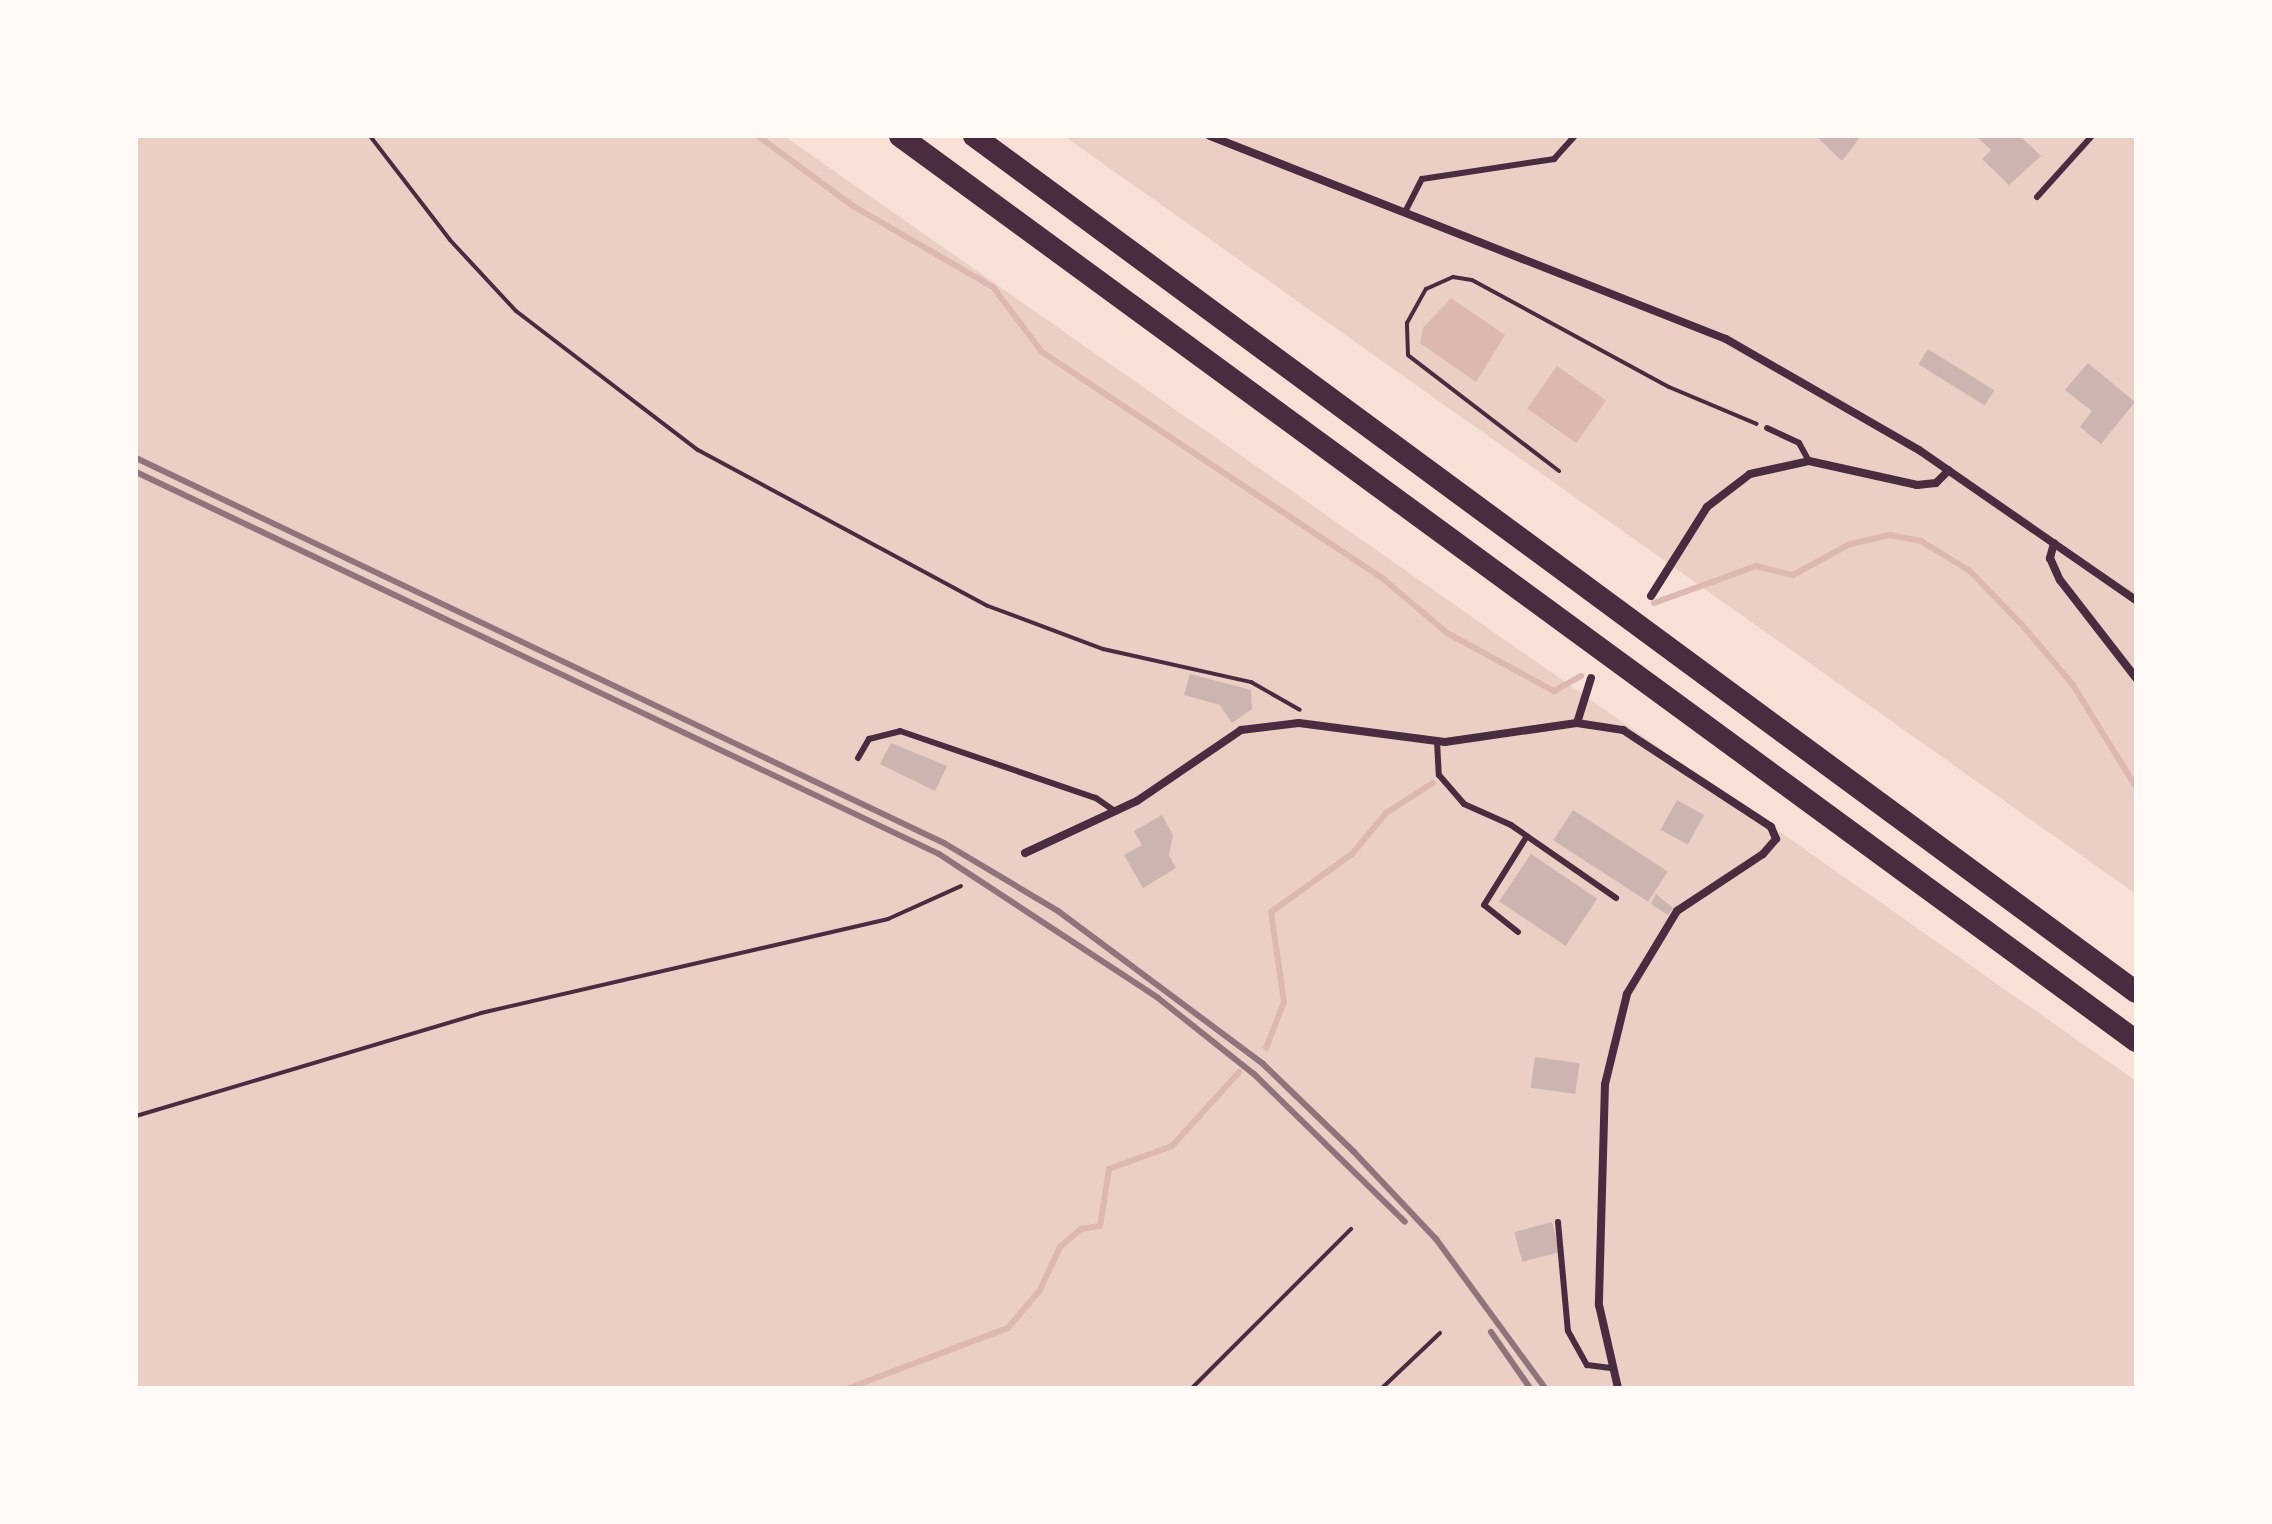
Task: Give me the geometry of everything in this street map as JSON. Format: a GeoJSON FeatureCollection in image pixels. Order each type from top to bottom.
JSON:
{"type":"FeatureCollection","features":[{"type":"Feature","properties":{"kind":"highway"},"geometry":{"type":"LineString","coordinates":[[900,136],[2136,1041]]}},
{"type":"Feature","properties":{"kind":"highway"},"geometry":{"type":"LineString","coordinates":[[974,136],[2136,992]]}},
{"type":"Feature","properties":{"kind":"street"},"geometry":{"type":"LineString","coordinates":[[1210,136],[1406,210],[1726,339],[1949,470],[2136,600]]}},
{"type":"Feature","properties":{"kind":"street"},"geometry":{"type":"LineString","coordinates":[[1651,596],[1726,487],[1777,463],[1809,461],[1899,484],[1936,483],[1949,470]]}},
{"type":"Feature","properties":{"kind":"street"},"geometry":{"type":"LineString","coordinates":[[2054,543],[2050,558],[2060,580],[2136,678]]}},
{"type":"Feature","properties":{"kind":"street"},"geometry":{"type":"LineString","coordinates":[[1577,723],[1591,678]]}},
{"type":"Feature","properties":{"kind":"street"},"geometry":{"type":"LineString","coordinates":[[1025,853],[1116,812],[1241,730],[1310,724],[1437,741],[1577,723],[1651,742],[1771,827],[1776,839],[1677,911],[1627,994],[1604,1103],[1599,1305],[1618,1388]]}},
{"type":"Feature","properties":{"kind":"lane"},"geometry":{"type":"LineString","coordinates":[[1406,210],[1422,179],[1554,159],[1575,136]]}},
{"type":"Feature","properties":{"kind":"lane"},"geometry":{"type":"LineString","coordinates":[[2037,197],[2092,136]]}},
{"type":"Feature","properties":{"kind":"lane"},"geometry":{"type":"LineString","coordinates":[[1767,428],[1799,443],[1809,461]]}},
{"type":"Feature","properties":{"kind":"lane"},"geometry":{"type":"LineString","coordinates":[[858,758],[869,739],[900,731],[1096,798],[1116,812]]}},
{"type":"Feature","properties":{"kind":"lane"},"geometry":{"type":"LineString","coordinates":[[1437,741],[1439,775],[1455,795],[1527,836],[1616,898]]}},
{"type":"Feature","properties":{"kind":"lane"},"geometry":{"type":"LineString","coordinates":[[1518,932],[1484,905],[1527,836]]}},
{"type":"Feature","properties":{"kind":"lane"},"geometry":{"type":"LineString","coordinates":[[1558,1222],[1568,1331],[1587,1365],[1613,1368]]}},
{"type":"Feature","properties":{"kind":"path"},"geometry":{"type":"LineString","coordinates":[[370,136],[450,240],[516,311],[698,450],[988,606],[1103,649],[1251,682],[1294,705],[1310,724]]}},
{"type":"Feature","properties":{"kind":"path"},"geometry":{"type":"LineString","coordinates":[[1559,471],[1408,355],[1407,323],[1426,289],[1453,277],[1472,280],[1669,387],[1767,428]]}},
{"type":"Feature","properties":{"kind":"path"},"geometry":{"type":"LineString","coordinates":[[136,1116],[481,1013],[888,919],[961,886]]}},
{"type":"Feature","properties":{"kind":"path"},"geometry":{"type":"LineString","coordinates":[[1192,1388],[1351,1229]]}},
{"type":"Feature","properties":{"kind":"path"},"geometry":{"type":"LineString","coordinates":[[1382,1388],[1440,1333]]}},
{"type":"Feature","properties":{"kind":"path"},"geometry":{"type":"LineString","coordinates":[[1387,1383],[1394,1388]]}},
{"type":"Feature","properties":{"kind":"shaded area"},"geometry":{"type":"Polygon","coordinates":[[[136,136],[784,136],[2136,1081],[2136,1388],[136,1388],[136,136]]]}},
{"type":"Feature","properties":{"kind":"shaded area"},"geometry":{"type":"Polygon","coordinates":[[[1064,136],[2136,136],[2136,894],[1064,136]]]}},
{"type":"Feature","properties":{"kind":"shaded area"},"geometry":{"type":"Polygon","coordinates":[[[1451,298],[1505,335],[1476,382],[1420,343],[1423,328],[1451,298]]]}},
{"type":"Feature","properties":{"kind":"shaded area"},"geometry":{"type":"Polygon","coordinates":[[[1557,366],[1606,400],[1576,443],[1527,409],[1557,366]]]}},
{"type":"Feature","properties":{"kind":"building"},"geometry":{"type":"Polygon","coordinates":[[[1816,136],[1861,136],[1842,161],[1816,136]]]}},
{"type":"Feature","properties":{"kind":"building"},"geometry":{"type":"Polygon","coordinates":[[[1976,136],[2020,136],[2041,156],[2009,185],[1982,159],[1991,150],[1976,136]]]}},
{"type":"Feature","properties":{"kind":"building"},"geometry":{"type":"Polygon","coordinates":[[[1928,349],[1994,390],[1985,406],[1918,364],[1928,349]]]}},
{"type":"Feature","properties":{"kind":"building"},"geometry":{"type":"Polygon","coordinates":[[[2088,363],[2135,402],[2101,444],[2080,427],[2092,411],[2065,390],[2088,363]]]}},
{"type":"Feature","properties":{"kind":"building"},"geometry":{"type":"Polygon","coordinates":[[[1190,674],[1251,690],[1252,709],[1232,723],[1220,705],[1184,695],[1190,674]]]}},
{"type":"Feature","properties":{"kind":"building"},"geometry":{"type":"Polygon","coordinates":[[[891,743],[947,766],[935,791],[880,764],[891,743]]]}},
{"type":"Feature","properties":{"kind":"building"},"geometry":{"type":"Polygon","coordinates":[[[1677,800],[1704,815],[1688,845],[1661,830],[1677,800]]]}},
{"type":"Feature","properties":{"kind":"building"},"geometry":{"type":"Polygon","coordinates":[[[1573,810],[1668,872],[1648,902],[1553,840],[1573,810]]]}},
{"type":"Feature","properties":{"kind":"building"},"geometry":{"type":"Polygon","coordinates":[[[1162,815],[1173,835],[1169,855],[1176,868],[1143,888],[1124,855],[1142,845],[1134,831],[1162,815]]]}},
{"type":"Feature","properties":{"kind":"building"},"geometry":{"type":"Polygon","coordinates":[[[1531,854],[1597,899],[1565,946],[1499,901],[1531,854]]]}},
{"type":"Feature","properties":{"kind":"building"},"geometry":{"type":"Polygon","coordinates":[[[1656,894],[1673,908],[1668,915],[1651,904],[1656,894]]]}},
{"type":"Feature","properties":{"kind":"building"},"geometry":{"type":"Polygon","coordinates":[[[1535,1057],[1580,1063],[1575,1094],[1531,1088],[1535,1057]]]}},
{"type":"Feature","properties":{"kind":"building"},"geometry":{"type":"Polygon","coordinates":[[[1552,1222],[1560,1252],[1522,1262],[1514,1232],[1552,1222]]]}},
{"type":"Feature","properties":{"kind":"waterway"},"geometry":{"type":"LineString","coordinates":[[758,136],[853,206],[993,287],[1042,352],[1381,577],[1447,633],[1554,691],[1581,676]]}},
{"type":"Feature","properties":{"kind":"waterway"},"geometry":{"type":"LineString","coordinates":[[1654,603],[1756,566],[1793,575],[1850,544],[1890,535],[1921,541],[1970,571],[2022,625],[2073,685],[2136,787]]}},
{"type":"Feature","properties":{"kind":"waterway"},"geometry":{"type":"LineString","coordinates":[[1266,1048],[1284,1002],[1271,912],[1352,854],[1386,813],[1433,783]]}},
{"type":"Feature","properties":{"kind":"waterway"},"geometry":{"type":"LineString","coordinates":[[849,1388],[1008,1328],[1040,1290],[1060,1247],[1081,1229],[1100,1226],[1109,1169],[1172,1146],[1239,1072]]}},
{"type":"Feature","properties":{"kind":"railway"},"geometry":{"type":"LineString","coordinates":[[136,458],[944,843],[1058,911],[1263,1064],[1354,1152],[1436,1239],[1545,1388]]}},
{"type":"Feature","properties":{"kind":"railway"},"geometry":{"type":"LineString","coordinates":[[136,472],[939,854],[1158,998],[1254,1074],[1405,1222]]}},
{"type":"Feature","properties":{"kind":"railway"},"geometry":{"type":"LineString","coordinates":[[1491,1332],[1530,1388]]}}]}
